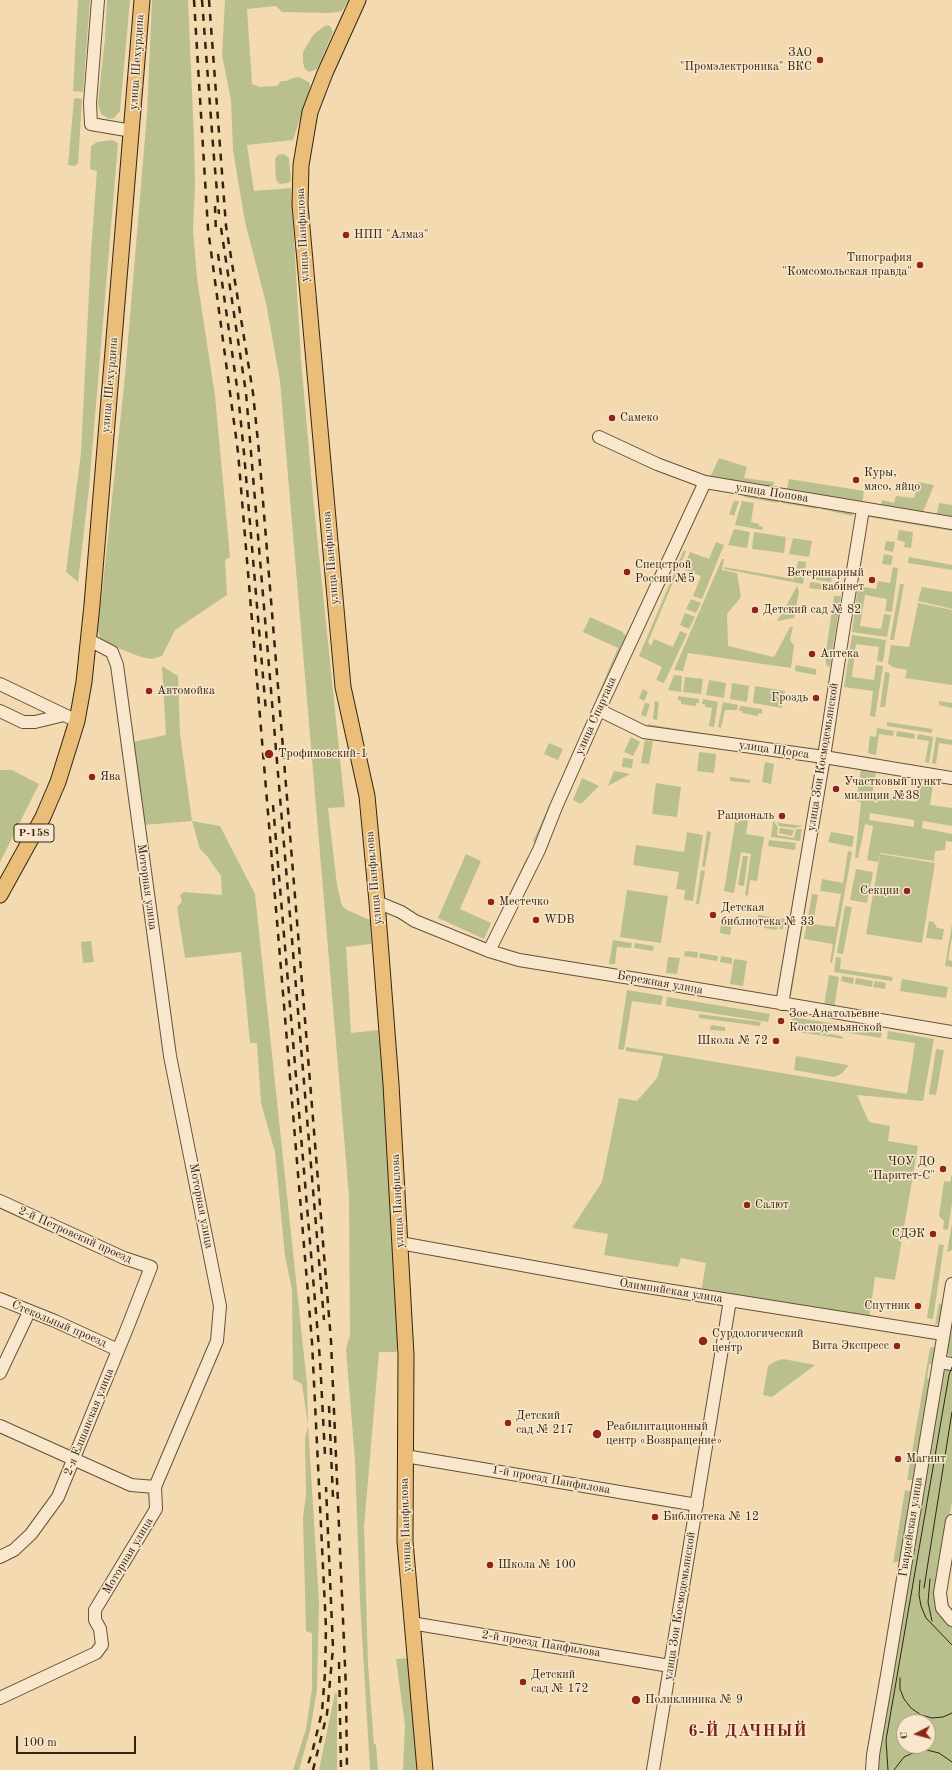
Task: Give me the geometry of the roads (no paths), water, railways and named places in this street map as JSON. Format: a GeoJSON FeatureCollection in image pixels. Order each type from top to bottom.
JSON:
{"type":"FeatureCollection","features":[{"type":"Feature","properties":{"kind":"main road","name":"улица Шехурдина"},"geometry":{"type":"LineString","coordinates":[[0,895],[43,816],[62,768],[71,718],[89,640],[142,0]]}},
{"type":"Feature","properties":{"kind":"main road","name":"улица Панфилова"},"geometry":{"type":"LineString","coordinates":[[358,0],[325,73],[310,112],[301,165],[300,206],[343,687],[367,796],[377,902],[391,1084],[406,1355],[405,1541],[425,1770]]}},
{"type":"Feature","properties":{"kind":"street"},"geometry":{"type":"LineString","coordinates":[[98,0],[90,103],[91,124],[132,131]]}},
{"type":"Feature","properties":{"kind":"street","name":"улица Попова"},"geometry":{"type":"LineString","coordinates":[[599,437],[657,464],[705,482],[821,500],[863,509],[952,523]]}},
{"type":"Feature","properties":{"kind":"street","name":"улица Спартака"},"geometry":{"type":"LineString","coordinates":[[489,950],[539,850],[556,807],[599,710],[705,482]]}},
{"type":"Feature","properties":{"kind":"street","name":"улица Зои Космодемьянской"},"geometry":{"type":"LineString","coordinates":[[782,1004],[824,757],[863,509]]}},
{"type":"Feature","properties":{"kind":"street","name":"Моторная улица"},"geometry":{"type":"LineString","coordinates":[[0,1698],[96,1653],[102,1645],[100,1629],[95,1620],[95,1610],[156,1509],[155,1487],[217,1341],[220,1306],[170,1056],[117,665],[112,652],[89,640]]}},
{"type":"Feature","properties":{"kind":"street"},"geometry":{"type":"LineString","coordinates":[[0,684],[71,718]]}},
{"type":"Feature","properties":{"kind":"street","name":"улица Щорса"},"geometry":{"type":"LineString","coordinates":[[599,710],[644,732],[824,757],[952,778]]}},
{"type":"Feature","properties":{"kind":"street"},"geometry":{"type":"LineString","coordinates":[[0,711],[23,722],[71,718]]}},
{"type":"Feature","properties":{"kind":"street","name":"Бережная улица"},"geometry":{"type":"LineString","coordinates":[[377,902],[401,912],[415,921],[519,960],[952,1032]]}},
{"type":"Feature","properties":{"kind":"street","name":"2-й Петровский проезд"},"geometry":{"type":"LineString","coordinates":[[0,1201],[124,1258],[151,1267]]}},
{"type":"Feature","properties":{"kind":"street","name":"Олимпийская улица"},"geometry":{"type":"LineString","coordinates":[[400,1243],[730,1300],[943,1334]]}},
{"type":"Feature","properties":{"kind":"street","name":"2-я Елшанская улица"},"geometry":{"type":"LineString","coordinates":[[0,1557],[14,1550],[30,1534],[58,1497],[151,1267]]}},
{"type":"Feature","properties":{"kind":"street","name":"Гвардейская улица"},"geometry":{"type":"LineString","coordinates":[[872,1770],[873,1755],[952,1284]]}},
{"type":"Feature","properties":{"kind":"street","name":"Стекольный проезд"},"geometry":{"type":"LineString","coordinates":[[0,1299],[29,1312],[55,1321],[118,1350]]}},
{"type":"Feature","properties":{"kind":"street","name":"улица Зои Космодемьянской"},"geometry":{"type":"LineString","coordinates":[[653,1770],[730,1300]]}},
{"type":"Feature","properties":{"kind":"street"},"geometry":{"type":"LineString","coordinates":[[0,1373],[29,1312]]}},
{"type":"Feature","properties":{"kind":"street"},"geometry":{"type":"LineString","coordinates":[[939,1362],[952,1364]]}},
{"type":"Feature","properties":{"kind":"street"},"geometry":{"type":"LineString","coordinates":[[0,1426],[131,1485],[155,1487]]}},
{"type":"Feature","properties":{"kind":"street","name":"1-й проезд Панфилова"},"geometry":{"type":"LineString","coordinates":[[405,1456],[696,1505]]}},
{"type":"Feature","properties":{"kind":"street"},"geometry":{"type":"LineString","coordinates":[[952,1521],[940,1593],[942,1608],[952,1620]]}},
{"type":"Feature","properties":{"kind":"street","name":"2-й проезд Панфилова"},"geometry":{"type":"LineString","coordinates":[[412,1623],[670,1666]]}},
{"type":"Feature","properties":{"kind":"tram line"},"geometry":{"type":"LineString","coordinates":[[888,1770],[886,1740],[949,1375],[952,1367]]}},
{"type":"Feature","properties":{"kind":"tram line"},"geometry":{"type":"LineString","coordinates":[[924,1588],[952,1412]]}},
{"type":"Feature","properties":{"kind":"tram line"},"geometry":{"type":"LineString","coordinates":[[930,1579],[928,1602],[932,1621]]}},
{"type":"Feature","properties":{"kind":"tram line"},"geometry":{"type":"LineString","coordinates":[[920,1580],[919,1595],[921,1606],[926,1618],[952,1645]]}},
{"type":"Feature","properties":{"kind":"tram line"},"geometry":{"type":"LineString","coordinates":[[900,1678],[900,1689],[904,1699],[911,1708],[921,1715],[932,1718],[943,1717],[952,1713]]}},
{"type":"Feature","properties":{"kind":"tram line"},"geometry":{"type":"LineString","coordinates":[[894,1770],[904,1757],[915,1752],[927,1750],[939,1753],[952,1762]]}},
{"type":"Feature","properties":{"kind":"railway"},"geometry":{"type":"LineString","coordinates":[[194,0],[208,229],[238,452],[312,1342],[326,1628],[322,1712],[312,1753],[306,1770]]}},
{"type":"Feature","properties":{"kind":"railway"},"geometry":{"type":"LineString","coordinates":[[202,0],[219,214]]}},
{"type":"Feature","properties":{"kind":"railway"},"geometry":{"type":"LineString","coordinates":[[209,0],[226,226],[253,393],[259,452],[331,1341],[346,1689],[347,1770]]}},
{"type":"Feature","properties":{"kind":"railway"},"geometry":{"type":"LineString","coordinates":[[215,206],[216,234]]}},
{"type":"Feature","properties":{"kind":"railway"},"geometry":{"type":"LineString","coordinates":[[221,228],[246,393],[324,1320]]}},
{"type":"Feature","properties":{"kind":"railway"},"geometry":{"type":"LineString","coordinates":[[218,254],[238,394],[266,712]]}},
{"type":"Feature","properties":{"kind":"railway"},"geometry":{"type":"LineString","coordinates":[[273,805],[320,1360],[325,1455]]}},
{"type":"Feature","properties":{"kind":"railway"},"geometry":{"type":"LineString","coordinates":[[329,1406],[333,1498]]}},
{"type":"Feature","properties":{"kind":"railway"},"geometry":{"type":"LineString","coordinates":[[313,1770],[327,1714],[333,1648],[326,1487]]}},
{"type":"Feature","properties":{"kind":"railway"},"geometry":{"type":"LineString","coordinates":[[339,1662],[341,1770]]}},
{"type":"Feature","properties":{"kind":"place","name":"ЗАО \"Промэлектроника\" ВКС"},"geometry":{"type":"Point","coordinates":[820,60]}},
{"type":"Feature","properties":{"kind":"place","name":"НПП \"Алмаз\""},"geometry":{"type":"Point","coordinates":[346,235]}},
{"type":"Feature","properties":{"kind":"place","name":"Типография \"Комсомольская правда\""},"geometry":{"type":"Point","coordinates":[920,265]}},
{"type":"Feature","properties":{"kind":"place","name":"Самеко"},"geometry":{"type":"Point","coordinates":[612,418]}},
{"type":"Feature","properties":{"kind":"place","name":"Куры, мясо, яйцо"},"geometry":{"type":"Point","coordinates":[856,480]}},
{"type":"Feature","properties":{"kind":"place","name":"Спецстрой России №5"},"geometry":{"type":"Point","coordinates":[627,572]}},
{"type":"Feature","properties":{"kind":"place","name":"Ветеринарный кабинет"},"geometry":{"type":"Point","coordinates":[872,580]}},
{"type":"Feature","properties":{"kind":"place","name":"Детский сад № 82"},"geometry":{"type":"Point","coordinates":[755,610]}},
{"type":"Feature","properties":{"kind":"place","name":"Аптека"},"geometry":{"type":"Point","coordinates":[812,654]}},
{"type":"Feature","properties":{"kind":"place","name":"Автомойка"},"geometry":{"type":"Point","coordinates":[149,691]}},
{"type":"Feature","properties":{"kind":"place","name":"Гроздь"},"geometry":{"type":"Point","coordinates":[816,698]}},
{"type":"Feature","properties":{"kind":"place","name":"Трофимовский-1"},"geometry":{"type":"Point","coordinates":[269,754]}},
{"type":"Feature","properties":{"kind":"place","name":"Ява"},"geometry":{"type":"Point","coordinates":[92,777]}},
{"type":"Feature","properties":{"kind":"place","name":"Участковый пункт милиции №38"},"geometry":{"type":"Point","coordinates":[836,789]}},
{"type":"Feature","properties":{"kind":"place","name":"Рациональ"},"geometry":{"type":"Point","coordinates":[782,816]}},
{"type":"Feature","properties":{"kind":"place","name":"Секции"},"geometry":{"type":"Point","coordinates":[907,891]}},
{"type":"Feature","properties":{"kind":"place","name":"Местечко"},"geometry":{"type":"Point","coordinates":[491,902]}},
{"type":"Feature","properties":{"kind":"place","name":"Детская библиотека № 33"},"geometry":{"type":"Point","coordinates":[713,915]}},
{"type":"Feature","properties":{"kind":"place","name":"WDB"},"geometry":{"type":"Point","coordinates":[536,920]}},
{"type":"Feature","properties":{"kind":"place","name":"Зое Анатольевне Космодемьянской"},"geometry":{"type":"Point","coordinates":[781,1021]}},
{"type":"Feature","properties":{"kind":"place","name":"Школа № 72"},"geometry":{"type":"Point","coordinates":[776,1041]}},
{"type":"Feature","properties":{"kind":"place","name":"ЧОУ ДО \"Паритет-С\""},"geometry":{"type":"Point","coordinates":[943,1169]}},
{"type":"Feature","properties":{"kind":"place","name":"Салют"},"geometry":{"type":"Point","coordinates":[747,1205]}},
{"type":"Feature","properties":{"kind":"place","name":"СДЭК"},"geometry":{"type":"Point","coordinates":[933,1234]}},
{"type":"Feature","properties":{"kind":"place","name":"Спутник"},"geometry":{"type":"Point","coordinates":[918,1306]}},
{"type":"Feature","properties":{"kind":"place","name":"Сурдологический центр"},"geometry":{"type":"Point","coordinates":[703,1341]}},
{"type":"Feature","properties":{"kind":"place","name":"Вита Экспресс"},"geometry":{"type":"Point","coordinates":[897,1346]}},
{"type":"Feature","properties":{"kind":"place","name":"Детский сад № 217"},"geometry":{"type":"Point","coordinates":[508,1423]}},
{"type":"Feature","properties":{"kind":"place","name":"Реабилитационный центр «Возвращение»"},"geometry":{"type":"Point","coordinates":[597,1434]}},
{"type":"Feature","properties":{"kind":"place","name":"Магнит"},"geometry":{"type":"Point","coordinates":[898,1459]}},
{"type":"Feature","properties":{"kind":"place","name":"Библиотека № 12"},"geometry":{"type":"Point","coordinates":[655,1517]}},
{"type":"Feature","properties":{"kind":"place","name":"Школа № 100"},"geometry":{"type":"Point","coordinates":[490,1565]}},
{"type":"Feature","properties":{"kind":"place","name":"Детский сад № 172"},"geometry":{"type":"Point","coordinates":[523,1682]}},
{"type":"Feature","properties":{"kind":"place","name":"Поликлиника № 9"},"geometry":{"type":"Point","coordinates":[636,1700]}},
{"type":"Feature","properties":{"kind":"district","name":"6-Й ДАЧНЫЙ"},"geometry":{"type":"Point","coordinates":[748,1732]}}]}
